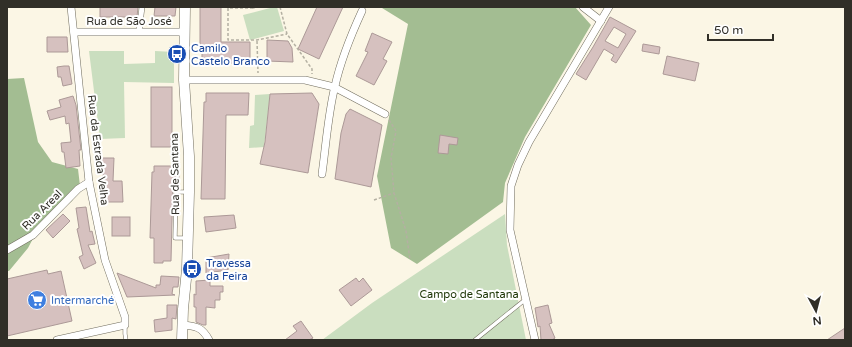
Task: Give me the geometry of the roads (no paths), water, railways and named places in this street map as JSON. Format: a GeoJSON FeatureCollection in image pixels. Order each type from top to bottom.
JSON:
{"type":"FeatureCollection","features":[{"type":"Feature","properties":{"kind":"main road","name":"Rua de Santana"},"geometry":{"type":"LineString","coordinates":[[182,340],[187,269],[189,156],[184,80],[185,7]]}},
{"type":"Feature","properties":{"kind":"street","name":"Rua da Estrada Velha"},"geometry":{"type":"LineString","coordinates":[[71,7],[89,182],[105,260],[125,317],[125,325]]}},
{"type":"Feature","properties":{"kind":"street"},"geometry":{"type":"LineString","coordinates":[[140,32],[142,7]]}},
{"type":"Feature","properties":{"kind":"street"},"geometry":{"type":"LineString","coordinates":[[583,7],[601,21]]}},
{"type":"Feature","properties":{"kind":"street"},"geometry":{"type":"LineString","coordinates":[[535,340],[510,230],[511,186],[518,165],[529,142],[609,7]]}},
{"type":"Feature","properties":{"kind":"street"},"geometry":{"type":"LineString","coordinates":[[322,174],[334,87],[351,35],[362,11]]}},
{"type":"Feature","properties":{"kind":"street","name":"Rua de São José"},"geometry":{"type":"LineString","coordinates":[[74,32],[185,32]]}},
{"type":"Feature","properties":{"kind":"street"},"geometry":{"type":"LineString","coordinates":[[184,80],[305,80],[334,87],[385,114]]}},
{"type":"Feature","properties":{"kind":"street","name":"Rua Areal"},"geometry":{"type":"LineString","coordinates":[[7,250],[33,235],[78,189],[89,182]]}},
{"type":"Feature","properties":{"kind":"street"},"geometry":{"type":"LineString","coordinates":[[57,340],[125,325]]}},
{"type":"Feature","properties":{"kind":"street"},"geometry":{"type":"LineString","coordinates":[[182,325],[196,326],[207,335],[209,340]]}},
{"type":"Feature","properties":{"kind":"lane"},"geometry":{"type":"LineString","coordinates":[[475,340],[526,299]]}},
{"type":"Feature","properties":{"kind":"lane","name":"Rua da Estrada Velha"},"geometry":{"type":"LineString","coordinates":[[125,325],[126,340]]}},
{"type":"Feature","properties":{"kind":"place","name":"Camilo Castelo Branco"},"geometry":{"type":"Point","coordinates":[177,54]}},
{"type":"Feature","properties":{"kind":"place","name":"Travessa da Feira"},"geometry":{"type":"Point","coordinates":[192,269]}},
{"type":"Feature","properties":{"kind":"place","name":"Intermarché"},"geometry":{"type":"Point","coordinates":[37,300]}},
{"type":"Feature","properties":{"kind":"park label","name":"Campo de Santana"},"geometry":{"type":"Point","coordinates":[469,294]}}]}
